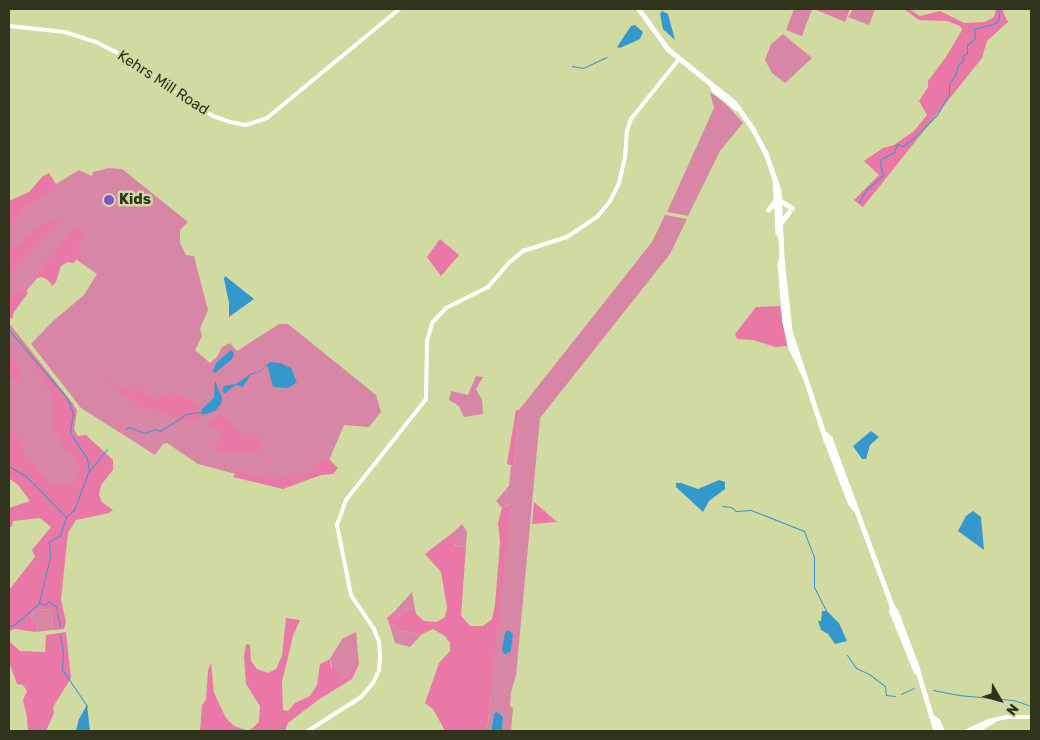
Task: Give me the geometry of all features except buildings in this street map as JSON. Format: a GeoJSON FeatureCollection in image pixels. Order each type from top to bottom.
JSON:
{"type":"FeatureCollection","features":[{"type":"Feature","properties":{"kind":"main road"},"geometry":{"type":"LineString","coordinates":[[639,9],[659,39],[679,59],[731,99],[764,147],[775,179],[782,222],[781,238]]}},
{"type":"Feature","properties":{"kind":"main road"},"geometry":{"type":"LineString","coordinates":[[768,210],[778,200]]}},
{"type":"Feature","properties":{"kind":"main road"},"geometry":{"type":"LineString","coordinates":[[778,200],[791,210],[782,222]]}},
{"type":"Feature","properties":{"kind":"main road"},"geometry":{"type":"LineString","coordinates":[[778,200],[789,324],[804,375],[826,434],[832,443],[854,508],[892,606],[903,642],[933,717],[936,731]]}},
{"type":"Feature","properties":{"kind":"main road"},"geometry":{"type":"LineString","coordinates":[[892,606],[896,611],[909,646],[916,671]]}},
{"type":"Feature","properties":{"kind":"main road"},"geometry":{"type":"LineString","coordinates":[[903,642],[909,646]]}},
{"type":"Feature","properties":{"kind":"main road"},"geometry":{"type":"LineString","coordinates":[[933,717],[938,721],[942,731]]}},
{"type":"Feature","properties":{"kind":"street","name":"Kehrs Mill Road"},"geometry":{"type":"LineString","coordinates":[[9,26],[65,32],[96,42],[130,59],[160,82],[214,116],[244,125],[257,123],[267,118],[399,9]]}},
{"type":"Feature","properties":{"kind":"street"},"geometry":{"type":"LineString","coordinates":[[308,731],[361,697],[370,688],[378,670],[380,658],[379,642],[374,629],[351,595],[337,525],[346,500],[426,400],[426,340],[432,323],[446,308],[488,287],[520,254],[537,246],[567,237],[598,216],[610,201],[619,183],[625,158],[627,131],[631,120],[679,59]]}},
{"type":"Feature","properties":{"kind":"street"},"geometry":{"type":"LineString","coordinates":[[977,731],[994,721],[1007,717],[1031,717]]}},
{"type":"Feature","properties":{"kind":"street"},"geometry":{"type":"LineString","coordinates":[[967,731],[988,721],[994,721]]}},
{"type":"Feature","properties":{"kind":"shaded area"},"geometry":{"type":"Polygon","coordinates":[[[794,9],[812,9],[802,36],[786,30],[794,9]]]}},
{"type":"Feature","properties":{"kind":"shaded area"},"geometry":{"type":"Polygon","coordinates":[[[814,9],[850,9],[845,22],[814,9]]]}},
{"type":"Feature","properties":{"kind":"shaded area"},"geometry":{"type":"Polygon","coordinates":[[[853,9],[875,9],[869,25],[848,17],[853,9]]]}},
{"type":"Feature","properties":{"kind":"shaded area"},"geometry":{"type":"Polygon","coordinates":[[[904,9],[909,9],[920,16],[940,11],[964,23],[985,22],[994,17],[996,9],[1004,9],[1003,12],[1008,22],[987,41],[982,58],[863,207],[854,200],[879,175],[864,161],[883,148],[894,145],[914,131],[927,115],[919,101],[928,87],[928,81],[946,57],[962,30],[960,26],[947,21],[919,20],[904,9]]]}},
{"type":"Feature","properties":{"kind":"shaded area"},"geometry":{"type":"Polygon","coordinates":[[[783,34],[812,58],[785,83],[772,73],[765,60],[771,44],[783,34]]]}},
{"type":"Feature","properties":{"kind":"shaded area"},"geometry":{"type":"Polygon","coordinates":[[[710,92],[725,103],[743,123],[720,151],[688,216],[667,212],[714,108],[710,92]]]}},
{"type":"Feature","properties":{"kind":"shaded area"},"geometry":{"type":"Polygon","coordinates":[[[109,168],[122,169],[188,222],[180,230],[180,243],[186,255],[194,256],[208,310],[200,329],[202,336],[195,350],[210,363],[217,357],[222,347],[230,343],[237,351],[279,324],[288,324],[376,395],[381,412],[369,427],[344,425],[325,470],[285,487],[198,464],[167,443],[163,444],[155,455],[81,408],[31,344],[52,322],[84,295],[97,274],[61,249],[9,312],[9,221],[20,206],[79,170],[92,176],[93,172],[109,168]]]}},
{"type":"Feature","properties":{"kind":"shaded area"},"geometry":{"type":"Polygon","coordinates":[[[49,173],[58,187],[51,193],[25,207],[9,226],[9,201],[29,192],[43,176],[49,173]]]}},
{"type":"Feature","properties":{"kind":"shaded area"},"geometry":{"type":"Polygon","coordinates":[[[665,215],[687,219],[670,254],[540,418],[516,676],[511,692],[510,706],[513,708],[511,731],[502,731],[503,715],[494,714],[491,731],[487,731],[510,504],[502,508],[496,501],[509,486],[511,466],[514,466],[519,410],[652,242],[665,215]]]}},
{"type":"Feature","properties":{"kind":"shaded area"},"geometry":{"type":"Polygon","coordinates":[[[55,217],[59,223],[9,274],[9,253],[32,233],[55,217]]]}},
{"type":"Feature","properties":{"kind":"shaded area"},"geometry":{"type":"Polygon","coordinates":[[[76,226],[84,234],[77,248],[80,253],[79,258],[73,263],[68,262],[61,266],[56,282],[52,286],[48,280],[42,277],[33,279],[76,226]]]}},
{"type":"Feature","properties":{"kind":"shaded area"},"geometry":{"type":"Polygon","coordinates":[[[440,239],[459,255],[441,276],[427,257],[440,239]]]}},
{"type":"Feature","properties":{"kind":"shaded area"},"geometry":{"type":"Polygon","coordinates":[[[25,289],[28,293],[14,312],[12,319],[9,317],[9,302],[19,291],[25,289]]]}},
{"type":"Feature","properties":{"kind":"shaded area"},"geometry":{"type":"Polygon","coordinates":[[[780,306],[787,346],[775,347],[753,340],[737,339],[735,334],[756,307],[780,306]]]}},
{"type":"Feature","properties":{"kind":"shaded area"},"geometry":{"type":"Polygon","coordinates":[[[9,323],[74,405],[74,436],[112,464],[74,508],[9,456],[9,323]]]}},
{"type":"Feature","properties":{"kind":"shaded area"},"geometry":{"type":"Polygon","coordinates":[[[22,342],[77,410],[74,430],[78,436],[86,435],[113,460],[113,470],[101,485],[99,495],[102,502],[113,510],[109,513],[76,520],[68,533],[61,600],[66,622],[64,629],[53,630],[52,609],[34,610],[30,617],[38,625],[36,632],[15,629],[9,631],[9,590],[35,557],[32,550],[51,527],[40,518],[13,521],[12,526],[9,528],[9,508],[30,501],[19,486],[9,478],[9,432],[16,435],[21,441],[24,453],[50,482],[55,484],[73,483],[78,477],[79,470],[76,458],[66,451],[51,423],[55,401],[22,342]]]}},
{"type":"Feature","properties":{"kind":"shaded area"},"geometry":{"type":"Polygon","coordinates":[[[9,352],[23,378],[22,382],[15,381],[9,377],[9,352]]]}},
{"type":"Feature","properties":{"kind":"shaded area"},"geometry":{"type":"Polygon","coordinates":[[[476,376],[483,377],[476,389],[482,400],[483,414],[464,417],[459,406],[449,400],[451,391],[468,395],[476,376]]]}},
{"type":"Feature","properties":{"kind":"shaded area"},"geometry":{"type":"Polygon","coordinates":[[[105,382],[135,391],[143,390],[153,398],[178,394],[196,403],[199,408],[198,416],[193,421],[187,422],[157,411],[142,408],[105,382]]]}},
{"type":"Feature","properties":{"kind":"shaded area"},"geometry":{"type":"Polygon","coordinates":[[[516,410],[519,410],[514,466],[507,464],[516,410]]]}},
{"type":"Feature","properties":{"kind":"shaded area"},"geometry":{"type":"Polygon","coordinates":[[[219,415],[226,418],[237,431],[259,437],[261,448],[258,452],[220,452],[214,449],[223,437],[218,430],[208,426],[210,421],[219,415]]]}},
{"type":"Feature","properties":{"kind":"shaded area"},"geometry":{"type":"Polygon","coordinates":[[[329,459],[338,468],[333,474],[321,475],[283,489],[233,477],[237,470],[275,479],[290,473],[307,475],[318,463],[329,459]]]}},
{"type":"Feature","properties":{"kind":"shaded area"},"geometry":{"type":"Polygon","coordinates":[[[534,502],[557,522],[532,524],[534,502]]]}},
{"type":"Feature","properties":{"kind":"shaded area"},"geometry":{"type":"Polygon","coordinates":[[[511,504],[487,731],[445,731],[433,709],[425,703],[439,663],[450,651],[450,643],[445,636],[433,629],[422,634],[399,631],[394,625],[390,626],[387,618],[394,612],[396,618],[406,611],[415,609],[416,614],[424,621],[437,622],[445,617],[447,607],[441,572],[425,554],[455,531],[458,535],[455,545],[459,547],[466,546],[461,616],[470,626],[483,626],[492,619],[495,605],[500,542],[498,523],[502,508],[511,504]]]}},
{"type":"Feature","properties":{"kind":"shaded area"},"geometry":{"type":"Polygon","coordinates":[[[462,524],[467,532],[466,546],[458,547],[455,544],[458,535],[455,531],[462,524]]]}},
{"type":"Feature","properties":{"kind":"shaded area"},"geometry":{"type":"Polygon","coordinates":[[[412,592],[415,609],[406,611],[396,618],[394,612],[412,592]]]}},
{"type":"Feature","properties":{"kind":"shaded area"},"geometry":{"type":"Polygon","coordinates":[[[52,609],[53,630],[36,632],[38,625],[30,617],[34,610],[52,609]]]}},
{"type":"Feature","properties":{"kind":"shaded area"},"geometry":{"type":"Polygon","coordinates":[[[286,618],[300,620],[293,636],[282,682],[283,710],[288,711],[295,703],[310,696],[317,685],[320,664],[330,659],[331,668],[335,668],[339,672],[337,681],[348,676],[354,664],[359,664],[352,679],[318,700],[288,723],[285,731],[249,731],[259,722],[260,706],[246,684],[244,656],[246,644],[250,645],[251,661],[257,669],[268,673],[276,669],[282,656],[286,618]]]}},
{"type":"Feature","properties":{"kind":"shaded area"},"geometry":{"type":"Polygon","coordinates":[[[394,625],[399,631],[422,634],[410,647],[395,643],[390,626],[394,625]]]}},
{"type":"Feature","properties":{"kind":"shaded area"},"geometry":{"type":"Polygon","coordinates":[[[66,632],[71,678],[53,707],[54,713],[46,731],[28,731],[23,700],[27,691],[23,685],[17,684],[9,662],[9,641],[20,651],[45,652],[46,635],[66,632]]]}},
{"type":"Feature","properties":{"kind":"shaded area"},"geometry":{"type":"Polygon","coordinates":[[[356,632],[359,664],[354,664],[348,676],[336,682],[330,659],[342,639],[356,632]]]}},
{"type":"Feature","properties":{"kind":"shaded area"},"geometry":{"type":"Polygon","coordinates":[[[211,663],[214,693],[226,718],[234,726],[249,731],[200,731],[202,705],[206,700],[208,670],[211,663]]]}},
{"type":"Feature","properties":{"kind":"water"},"geometry":{"type":"Polygon","coordinates":[[[662,11],[668,14],[675,40],[663,29],[660,14],[662,11]]]}},
{"type":"Feature","properties":{"kind":"water"},"geometry":{"type":"Polygon","coordinates":[[[635,25],[643,32],[640,39],[620,48],[617,47],[631,26],[635,25]]]}},
{"type":"Feature","properties":{"kind":"water"},"geometry":{"type":"Polygon","coordinates":[[[225,276],[254,299],[229,317],[229,303],[225,276]]]}},
{"type":"Feature","properties":{"kind":"water"},"geometry":{"type":"Polygon","coordinates":[[[231,350],[234,354],[232,359],[215,373],[213,371],[216,363],[231,350]]]}},
{"type":"Feature","properties":{"kind":"water"},"geometry":{"type":"Polygon","coordinates":[[[270,362],[280,363],[291,368],[297,382],[288,388],[273,387],[268,367],[266,366],[260,372],[250,375],[243,387],[236,385],[225,393],[222,392],[224,386],[236,384],[252,373],[259,372],[270,362]]]}},
{"type":"Feature","properties":{"kind":"water"},"geometry":{"type":"Polygon","coordinates":[[[215,381],[222,398],[221,404],[215,411],[203,415],[201,413],[202,409],[214,398],[215,381]]]}},
{"type":"Feature","properties":{"kind":"water"},"geometry":{"type":"Polygon","coordinates":[[[871,431],[879,437],[870,445],[866,459],[862,459],[853,446],[871,431]]]}},
{"type":"Feature","properties":{"kind":"water"},"geometry":{"type":"Polygon","coordinates":[[[719,480],[725,482],[725,489],[709,501],[703,512],[676,487],[676,483],[681,483],[698,489],[719,480]]]}},
{"type":"Feature","properties":{"kind":"water"},"geometry":{"type":"Polygon","coordinates":[[[973,511],[981,517],[984,550],[958,531],[966,516],[973,511]]]}},
{"type":"Feature","properties":{"kind":"water"},"geometry":{"type":"Polygon","coordinates":[[[822,611],[827,611],[839,623],[847,641],[835,644],[828,634],[821,630],[818,621],[821,621],[822,611]]]}},
{"type":"Feature","properties":{"kind":"water"},"geometry":{"type":"Polygon","coordinates":[[[508,630],[513,634],[511,651],[506,654],[503,653],[502,649],[505,633],[508,630]]]}},
{"type":"Feature","properties":{"kind":"water"},"geometry":{"type":"Polygon","coordinates":[[[87,705],[90,731],[76,731],[79,719],[87,705]]]}},
{"type":"Feature","properties":{"kind":"water"},"geometry":{"type":"Polygon","coordinates":[[[496,712],[503,716],[502,731],[491,731],[496,712]]]}},
{"type":"Feature","properties":{"kind":"waterway"},"geometry":{"type":"LineString","coordinates":[[859,202],[866,190],[883,175],[880,165],[881,159],[894,152],[897,144],[903,146],[915,137],[937,115],[949,93],[949,84],[955,75],[958,65],[963,61],[962,56],[967,53],[967,45],[975,38],[974,29],[996,23],[999,18],[998,9]]}},
{"type":"Feature","properties":{"kind":"waterway"},"geometry":{"type":"LineString","coordinates":[[572,66],[583,68],[607,57]]}},
{"type":"Feature","properties":{"kind":"waterway"},"geometry":{"type":"LineString","coordinates":[[9,330],[67,398],[73,413],[70,433],[87,458],[89,470],[74,510],[66,517],[60,535],[49,542],[50,557],[39,603],[45,605],[48,601],[56,606],[60,627]]}},
{"type":"Feature","properties":{"kind":"waterway"},"geometry":{"type":"LineString","coordinates":[[126,429],[129,427],[145,433],[155,429],[160,431],[186,414],[201,412]]}},
{"type":"Feature","properties":{"kind":"waterway"},"geometry":{"type":"LineString","coordinates":[[90,470],[107,449]]}},
{"type":"Feature","properties":{"kind":"waterway"},"geometry":{"type":"LineString","coordinates":[[9,466],[27,477],[66,517]]}},
{"type":"Feature","properties":{"kind":"waterway"},"geometry":{"type":"LineString","coordinates":[[722,506],[731,507],[736,511],[751,510],[804,531],[814,557],[814,587],[826,611]]}},
{"type":"Feature","properties":{"kind":"waterway"},"geometry":{"type":"LineString","coordinates":[[9,626],[14,625],[39,603]]}},
{"type":"Feature","properties":{"kind":"waterway"},"geometry":{"type":"LineString","coordinates":[[60,634],[63,654],[62,669],[87,706]]}},
{"type":"Feature","properties":{"kind":"waterway"},"geometry":{"type":"LineString","coordinates":[[847,655],[856,668],[869,674],[885,686],[886,695],[895,696]]}},
{"type":"Feature","properties":{"kind":"waterway"},"geometry":{"type":"LineString","coordinates":[[901,694],[914,688]]}},
{"type":"Feature","properties":{"kind":"waterway"},"geometry":{"type":"LineString","coordinates":[[933,690],[958,695],[1013,700],[1031,706]]}},
{"type":"Feature","properties":{"kind":"place","name":"Kids"},"geometry":{"type":"Point","coordinates":[109,200]}}]}
